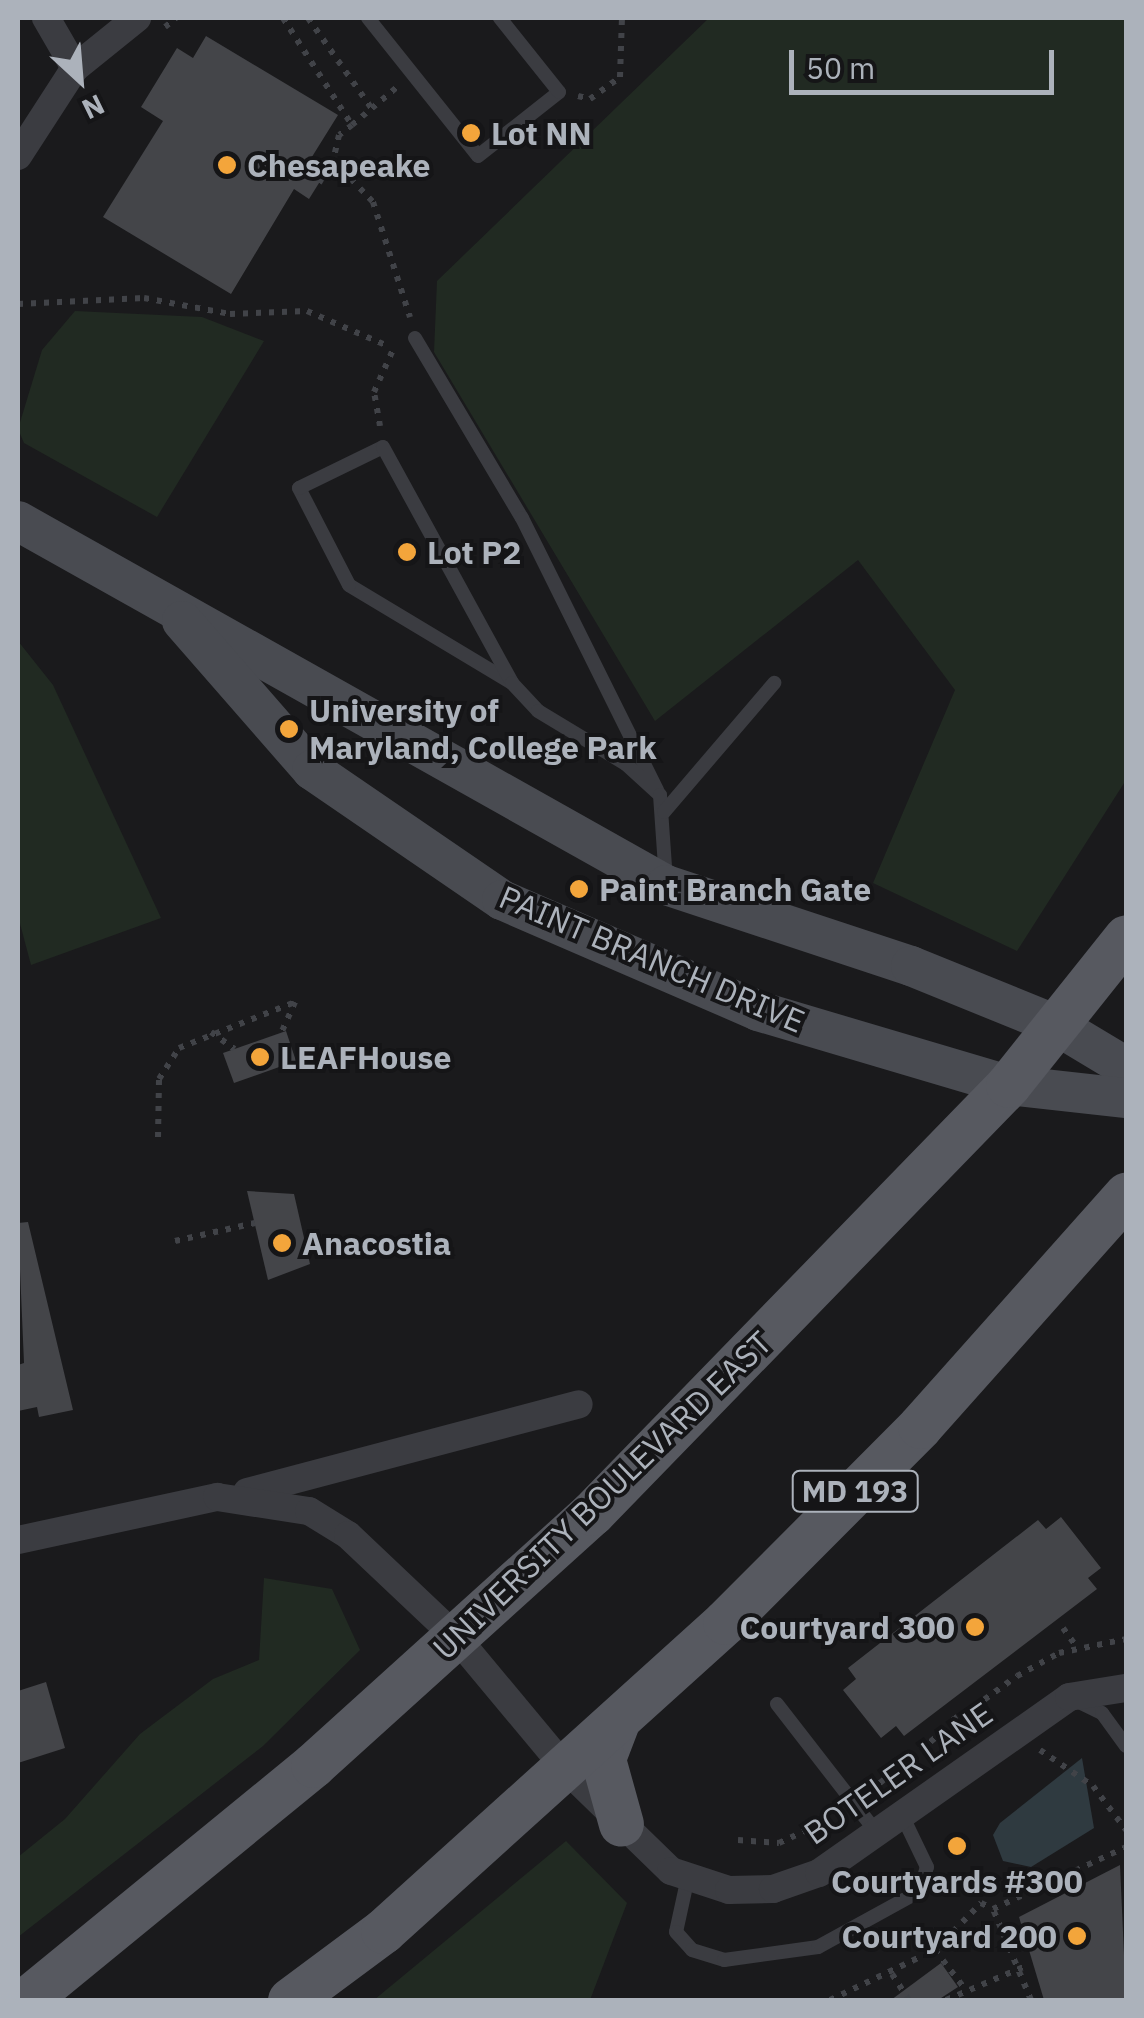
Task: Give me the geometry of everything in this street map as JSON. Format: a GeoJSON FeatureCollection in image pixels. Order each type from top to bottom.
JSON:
{"type":"FeatureCollection","features":[{"type":"Feature","properties":{"kind":"main road","name":"UNIVERSITY BOULEVARD EAST"},"geometry":{"type":"LineString","coordinates":[[26,2000],[118,1932],[456,1636],[766,1340],[1008,1085],[1126,936]]}},
{"type":"Feature","properties":{"kind":"main road","name":"MD 193"},"geometry":{"type":"LineString","coordinates":[[290,2000],[383,1931],[617,1722],[920,1426],[1126,1195]]}},
{"type":"Feature","properties":{"kind":"main road"},"geometry":{"type":"LineString","coordinates":[[617,1722],[603,1759],[621,1824]]}},
{"type":"Feature","properties":{"kind":"street"},"geometry":{"type":"LineString","coordinates":[[46,18],[75,68]]}},
{"type":"Feature","properties":{"kind":"street"},"geometry":{"type":"LineString","coordinates":[[18,156],[75,68],[137,18]]}},
{"type":"Feature","properties":{"kind":"street","name":"PAINT BRANCH DRIVE"},"geometry":{"type":"LineString","coordinates":[[18,520],[666,886],[911,966],[1056,1025],[1126,1067]]}},
{"type":"Feature","properties":{"kind":"street","name":"PAINT BRANCH DRIVE"},"geometry":{"type":"LineString","coordinates":[[162,599],[312,770],[502,900],[758,1011],[1008,1085],[1126,1098]]}},
{"type":"Feature","properties":{"kind":"street"},"geometry":{"type":"LineString","coordinates":[[18,1540],[236,1495],[580,1404]]}},
{"type":"Feature","properties":{"kind":"street","name":"BOTELER LANE"},"geometry":{"type":"LineString","coordinates":[[236,1495],[330,1522],[456,1636],[566,1769],[621,1824],[688,1877],[728,1890],[773,1889],[819,1874],[1069,1696],[1126,1688]]}},
{"type":"Feature","properties":{"kind":"lane"},"geometry":{"type":"LineString","coordinates":[[368,18],[478,156],[559,92],[500,18]]}},
{"type":"Feature","properties":{"kind":"lane"},"geometry":{"type":"LineString","coordinates":[[415,338],[530,533],[660,795],[666,886]]}},
{"type":"Feature","properties":{"kind":"lane"},"geometry":{"type":"LineString","coordinates":[[512,684],[383,447],[300,488],[349,585],[512,684],[538,711],[626,764],[660,795]]}},
{"type":"Feature","properties":{"kind":"lane"},"geometry":{"type":"LineString","coordinates":[[664,812],[774,683]]}},
{"type":"Feature","properties":{"kind":"lane"},"geometry":{"type":"LineString","coordinates":[[1069,1696],[1102,1713],[1126,1746]]}},
{"type":"Feature","properties":{"kind":"lane"},"geometry":{"type":"LineString","coordinates":[[777,1704],[877,1833]]}},
{"type":"Feature","properties":{"kind":"lane"},"geometry":{"type":"LineString","coordinates":[[688,1877],[676,1932],[692,1950],[724,1960],[818,1947],[920,1891],[927,1867],[902,1815]]}},
{"type":"Feature","properties":{"kind":"path"},"geometry":{"type":"LineString","coordinates":[[284,18],[352,125]]}},
{"type":"Feature","properties":{"kind":"path"},"geometry":{"type":"LineString","coordinates":[[308,18],[372,109],[339,135],[334,160],[319,182]]}},
{"type":"Feature","properties":{"kind":"path"},"geometry":{"type":"LineString","coordinates":[[559,92],[590,99],[620,77],[622,18]]}},
{"type":"Feature","properties":{"kind":"path"},"geometry":{"type":"LineString","coordinates":[[18,304],[144,298],[230,314],[307,311],[390,346],[415,338],[372,202],[334,160]]}},
{"type":"Feature","properties":{"kind":"path"},"geometry":{"type":"LineString","coordinates":[[383,447],[374,392],[390,346]]}},
{"type":"Feature","properties":{"kind":"path"},"geometry":{"type":"LineString","coordinates":[[158,1136],[162,1071],[180,1048],[211,1032],[296,1002],[281,1033]]}},
{"type":"Feature","properties":{"kind":"path"},"geometry":{"type":"LineString","coordinates":[[211,1032],[234,1049]]}},
{"type":"Feature","properties":{"kind":"path"},"geometry":{"type":"LineString","coordinates":[[175,1241],[254,1223]]}},
{"type":"Feature","properties":{"kind":"path"},"geometry":{"type":"LineString","coordinates":[[1063,1628],[1078,1647]]}},
{"type":"Feature","properties":{"kind":"path"},"geometry":{"type":"LineString","coordinates":[[738,1840],[779,1843],[854,1804],[941,1733],[948,1739],[975,1718],[974,1707],[1017,1676],[1078,1647],[1126,1640]]}},
{"type":"Feature","properties":{"kind":"path"},"geometry":{"type":"LineString","coordinates":[[953,1716],[961,1728]]}},
{"type":"Feature","properties":{"kind":"path"},"geometry":{"type":"LineString","coordinates":[[1063,1768],[1093,1786],[1126,1830]]}},
{"type":"Feature","properties":{"kind":"path"},"geometry":{"type":"LineString","coordinates":[[993,1910],[1126,1848]]}},
{"type":"Feature","properties":{"kind":"path"},"geometry":{"type":"LineString","coordinates":[[830,2000],[892,1974],[935,1950],[982,1903],[993,1910],[1030,2000]]}},
{"type":"Feature","properties":{"kind":"path"},"geometry":{"type":"LineString","coordinates":[[935,1950],[965,1988]]}},
{"type":"Feature","properties":{"kind":"path"},"geometry":{"type":"LineString","coordinates":[[946,2000],[965,1988],[1028,1965]]}},
{"type":"Feature","properties":{"kind":"path"},"geometry":{"type":"LineString","coordinates":[[892,1974],[909,2000]]}},
{"type":"Feature","properties":{"kind":"shaded area"},"geometry":{"type":"Polygon","coordinates":[[[709,18],[1126,18],[1126,780],[1017,951],[873,883],[955,690],[858,560],[655,721],[434,352],[437,281],[709,18]]]}},
{"type":"Feature","properties":{"kind":"shaded area"},"geometry":{"type":"Polygon","coordinates":[[[75,311],[202,317],[264,341],[157,517],[24,443],[18,429],[42,350],[75,311]]]}},
{"type":"Feature","properties":{"kind":"shaded area"},"geometry":{"type":"Polygon","coordinates":[[[18,641],[53,685],[161,918],[31,965],[18,916],[18,641]]]}},
{"type":"Feature","properties":{"kind":"shaded area"},"geometry":{"type":"Polygon","coordinates":[[[264,1578],[332,1589],[360,1650],[263,1746],[18,1937],[18,1857],[65,1819],[140,1734],[213,1679],[259,1660],[264,1578]]]}},
{"type":"Feature","properties":{"kind":"shaded area"},"geometry":{"type":"Polygon","coordinates":[[[1082,1758],[1094,1828],[1031,1867],[1003,1861],[993,1835],[1000,1823],[1082,1758]]]}},
{"type":"Feature","properties":{"kind":"shaded area"},"geometry":{"type":"Polygon","coordinates":[[[566,1841],[627,1903],[590,2000],[374,2000],[566,1841]]]}},
{"type":"Feature","properties":{"kind":"building","name":"Chesapeake"},"geometry":{"type":"Polygon","coordinates":[[[206,36],[338,115],[310,160],[326,170],[319,183],[309,199],[294,189],[231,294],[103,217],[163,121],[141,107],[177,48],[193,58],[206,36]]]}},
{"type":"Feature","properties":{"kind":"building","name":"LEAFHouse"},"geometry":{"type":"Polygon","coordinates":[[[286,1031],[296,1061],[234,1083],[223,1053],[286,1031]]]}},
{"type":"Feature","properties":{"kind":"building","name":"Anacostia"},"geometry":{"type":"Polygon","coordinates":[[[247,1191],[294,1194],[310,1264],[268,1280],[247,1191]]]}},
{"type":"Feature","properties":{"kind":"building"},"geometry":{"type":"Polygon","coordinates":[[[28,1222],[73,1410],[39,1417],[37,1407],[18,1411],[18,1365],[24,1363],[18,1223],[28,1222]]]}},
{"type":"Feature","properties":{"kind":"building","name":"Courtyard 300"},"geometry":{"type":"Polygon","coordinates":[[[1061,1517],[1101,1568],[1088,1578],[1097,1589],[904,1736],[896,1726],[881,1738],[843,1690],[856,1679],[848,1668],[1038,1520],[1046,1529],[1061,1517]]]}},
{"type":"Feature","properties":{"kind":"building"},"geometry":{"type":"Polygon","coordinates":[[[46,1682],[65,1748],[18,1763],[18,1691],[46,1682]]]}},
{"type":"Feature","properties":{"kind":"building","name":"Courtyard 200"},"geometry":{"type":"Polygon","coordinates":[[[1120,1865],[1126,2000],[1044,2000],[1019,1917],[1120,1865]]]}},
{"type":"Feature","properties":{"kind":"building"},"geometry":{"type":"Polygon","coordinates":[[[941,1963],[958,1987],[938,2000],[891,2000],[941,1963]]]}},
{"type":"Feature","properties":{"kind":"place","name":"Lot NN"},"geometry":{"type":"Point","coordinates":[471,133]}},
{"type":"Feature","properties":{"kind":"place","name":"Chesapeake"},"geometry":{"type":"Point","coordinates":[227,165]}},
{"type":"Feature","properties":{"kind":"place","name":"Lot P2"},"geometry":{"type":"Point","coordinates":[407,552]}},
{"type":"Feature","properties":{"kind":"place","name":"University of Maryland, College Park"},"geometry":{"type":"Point","coordinates":[289,729]}},
{"type":"Feature","properties":{"kind":"place","name":"Paint Branch Gate"},"geometry":{"type":"Point","coordinates":[579,889]}},
{"type":"Feature","properties":{"kind":"place","name":"LEAFHouse"},"geometry":{"type":"Point","coordinates":[260,1057]}},
{"type":"Feature","properties":{"kind":"place","name":"Anacostia"},"geometry":{"type":"Point","coordinates":[282,1243]}},
{"type":"Feature","properties":{"kind":"place","name":"Courtyard 300"},"geometry":{"type":"Point","coordinates":[975,1627]}},
{"type":"Feature","properties":{"kind":"place","name":"Courtyards #300"},"geometry":{"type":"Point","coordinates":[957,1846]}},
{"type":"Feature","properties":{"kind":"place","name":"Courtyard 200"},"geometry":{"type":"Point","coordinates":[1077,1936]}}]}
